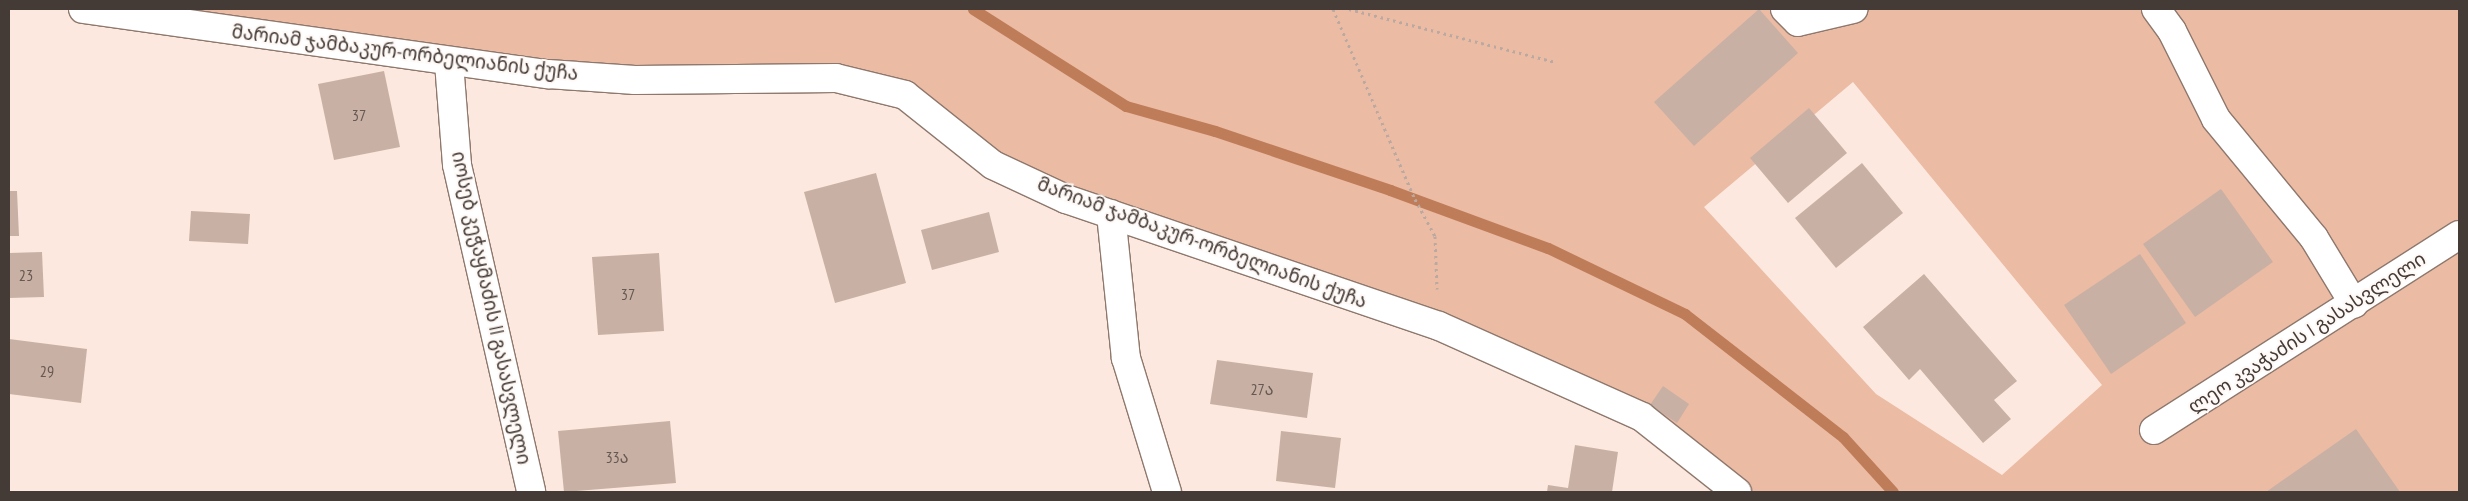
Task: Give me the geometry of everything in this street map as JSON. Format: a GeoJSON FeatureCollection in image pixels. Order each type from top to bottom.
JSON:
{"type":"FeatureCollection","features":[{"type":"Feature","properties":{"kind":"street","name":"მარიამ ჯამბაკურ-ორბელიანის ქუჩა"},"geometry":{"type":"LineString","coordinates":[[83,9],[449,63],[548,74],[636,80],[836,78],[905,95],[993,165],[1066,199],[1439,326],[1642,417],[1737,492]]}},
{"type":"Feature","properties":{"kind":"street"},"geometry":{"type":"LineString","coordinates":[[1785,9],[1798,22],[1853,9]]}},
{"type":"Feature","properties":{"kind":"street"},"geometry":{"type":"LineString","coordinates":[[2156,9],[2172,31],[2216,119],[2314,238],[2354,304]]}},
{"type":"Feature","properties":{"kind":"street","name":"იოსებ კეჭაყმაძის II გასასვლელი"},"geometry":{"type":"LineString","coordinates":[[449,63],[457,165],[531,492]]}},
{"type":"Feature","properties":{"kind":"street"},"geometry":{"type":"LineString","coordinates":[[1111,214],[1126,358],[1167,492]]}},
{"type":"Feature","properties":{"kind":"street","name":"ლეო კვაჭაძის I გასასვლელი"},"geometry":{"type":"LineString","coordinates":[[2154,430],[2354,304],[2459,235]]}},
{"type":"Feature","properties":{"kind":"path"},"geometry":{"type":"LineString","coordinates":[[1333,9],[1411,190],[1435,236],[1439,326]]}},
{"type":"Feature","properties":{"kind":"path"},"geometry":{"type":"LineString","coordinates":[[1349,9],[1555,62]]}},
{"type":"Feature","properties":{"kind":"shaded area"},"geometry":{"type":"Polygon","coordinates":[[[83,9],[2459,9],[2459,492],[1737,492],[1642,417],[1066,199],[905,95],[635,80],[83,9]],[[1853,82],[1704,207],[1876,394],[2002,475],[2102,385],[1853,82]]]}},
{"type":"Feature","properties":{"kind":"building"},"geometry":{"type":"Polygon","coordinates":[[[1759,9],[1798,53],[1694,146],[1654,102],[1759,9]]]}},
{"type":"Feature","properties":{"kind":"building"},"geometry":{"type":"Polygon","coordinates":[[[384,71],[400,147],[334,160],[318,84],[384,71]]]}},
{"type":"Feature","properties":{"kind":"building"},"geometry":{"type":"Polygon","coordinates":[[[1809,108],[1847,153],[1788,203],[1750,158],[1809,108]]]}},
{"type":"Feature","properties":{"kind":"building"},"geometry":{"type":"Polygon","coordinates":[[[1862,163],[1903,213],[1836,268],[1795,218],[1862,163]]]}},
{"type":"Feature","properties":{"kind":"building"},"geometry":{"type":"Polygon","coordinates":[[[876,173],[906,283],[835,303],[804,192],[876,173]]]}},
{"type":"Feature","properties":{"kind":"building"},"geometry":{"type":"Polygon","coordinates":[[[2221,189],[2273,262],[2195,317],[2143,244],[2221,189]]]}},
{"type":"Feature","properties":{"kind":"building"},"geometry":{"type":"Polygon","coordinates":[[[9,191],[17,191],[19,236],[9,236],[9,191]]]}},
{"type":"Feature","properties":{"kind":"building"},"geometry":{"type":"Polygon","coordinates":[[[191,211],[250,214],[248,244],[189,241],[191,211]]]}},
{"type":"Feature","properties":{"kind":"building"},"geometry":{"type":"Polygon","coordinates":[[[989,212],[999,252],[932,270],[921,230],[989,212]]]}},
{"type":"Feature","properties":{"kind":"building"},"geometry":{"type":"Polygon","coordinates":[[[42,252],[44,297],[9,298],[9,253],[42,252]]]}},
{"type":"Feature","properties":{"kind":"building"},"geometry":{"type":"Polygon","coordinates":[[[659,253],[664,331],[598,335],[592,257],[659,253]]]}},
{"type":"Feature","properties":{"kind":"building"},"geometry":{"type":"Polygon","coordinates":[[[2140,254],[2186,323],[2111,374],[2064,305],[2140,254]]]}},
{"type":"Feature","properties":{"kind":"building"},"geometry":{"type":"Polygon","coordinates":[[[1924,274],[2017,381],[1994,400],[2011,419],[1983,443],[1920,369],[1909,380],[1863,327],[1924,274]]]}},
{"type":"Feature","properties":{"kind":"building"},"geometry":{"type":"Polygon","coordinates":[[[9,339],[87,349],[81,403],[9,394],[9,339]]]}},
{"type":"Feature","properties":{"kind":"building"},"geometry":{"type":"Polygon","coordinates":[[[1217,360],[1313,373],[1307,418],[1210,404],[1217,360]]]}},
{"type":"Feature","properties":{"kind":"building"},"geometry":{"type":"Polygon","coordinates":[[[1663,386],[1689,404],[1677,423],[1650,405],[1663,386]]]}},
{"type":"Feature","properties":{"kind":"building"},"geometry":{"type":"Polygon","coordinates":[[[670,421],[676,483],[564,492],[558,431],[670,421]]]}},
{"type":"Feature","properties":{"kind":"building"},"geometry":{"type":"Polygon","coordinates":[[[2356,429],[2400,492],[2266,492],[2356,429]]]}},
{"type":"Feature","properties":{"kind":"building"},"geometry":{"type":"Polygon","coordinates":[[[1281,431],[1341,438],[1335,488],[1276,481],[1281,431]]]}},
{"type":"Feature","properties":{"kind":"building"},"geometry":{"type":"Polygon","coordinates":[[[1575,445],[1618,452],[1612,492],[1547,492],[1548,485],[1568,488],[1575,445]]]}},
{"type":"Feature","properties":{"kind":"waterway"},"geometry":{"type":"LineString","coordinates":[[973,9],[1126,106],[1215,131],[1390,190],[1548,248],[1685,314],[1843,437],[1893,492]]}}]}
